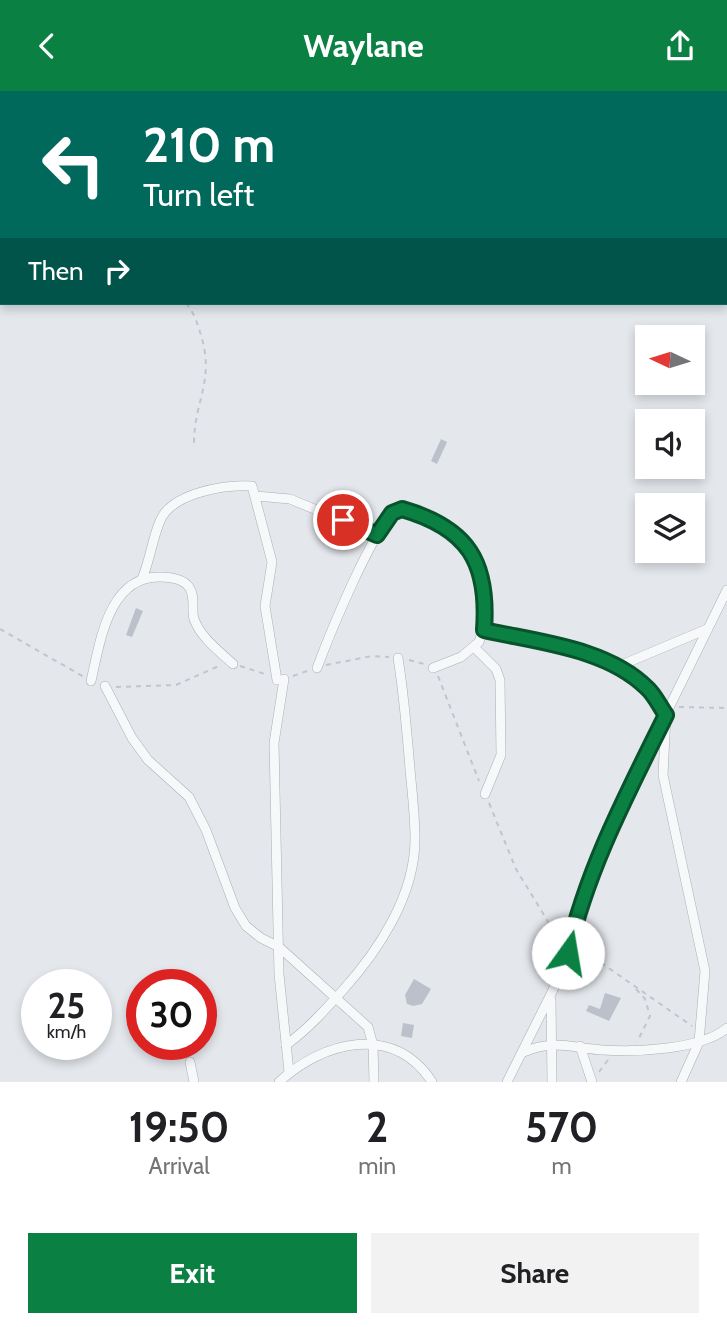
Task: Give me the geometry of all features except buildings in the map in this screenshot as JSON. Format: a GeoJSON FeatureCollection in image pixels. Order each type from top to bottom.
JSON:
{"type":"FeatureCollection","features":[{"type":"Feature","properties":{"kind":"street"},"geometry":{"type":"LineString","coordinates":[[142,579],[159,521],[167,507],[181,500],[252,486],[272,562],[265,606],[281,679],[274,743],[279,947],[289,1072]]}},
{"type":"Feature","properties":{"kind":"street"},"geometry":{"type":"LineString","coordinates":[[256,496],[290,499],[377,535]]}},
{"type":"Feature","properties":{"kind":"street"},"geometry":{"type":"LineString","coordinates":[[317,668],[330,633],[377,535],[397,509],[426,516],[448,527],[469,549],[481,571],[484,630],[475,648],[433,669]]}},
{"type":"Feature","properties":{"kind":"street"},"geometry":{"type":"LineString","coordinates":[[91,681],[106,622],[117,600],[127,588],[142,579],[175,578],[188,585],[192,594],[193,617],[200,630],[233,664]]}},
{"type":"Feature","properties":{"kind":"street"},"geometry":{"type":"LineString","coordinates":[[507,1082],[552,992],[617,816],[727,590]]}},
{"type":"Feature","properties":{"kind":"street"},"geometry":{"type":"LineString","coordinates":[[619,666],[707,629]]}},
{"type":"Feature","properties":{"kind":"street"},"geometry":{"type":"LineString","coordinates":[[484,630],[565,649],[619,666],[648,689],[668,711],[663,775],[705,971],[699,1037],[681,1082]]}},
{"type":"Feature","properties":{"kind":"street"},"geometry":{"type":"LineString","coordinates":[[475,648],[496,669],[500,680],[501,755],[485,794]]}},
{"type":"Feature","properties":{"kind":"street"},"geometry":{"type":"LineString","coordinates":[[286,1045],[307,1030],[368,964],[394,919],[412,864],[415,841],[414,808],[398,658]]}},
{"type":"Feature","properties":{"kind":"street"},"geometry":{"type":"LineString","coordinates":[[105,686],[131,739],[148,761],[189,797],[206,830],[235,908],[246,926],[279,947],[369,1027],[373,1045],[374,1082]]}},
{"type":"Feature","properties":{"kind":"street"},"geometry":{"type":"LineString","coordinates":[[552,992],[552,1082]]}},
{"type":"Feature","properties":{"kind":"street"},"geometry":{"type":"LineString","coordinates":[[524,1052],[551,1042],[624,1050],[699,1037],[715,1038],[727,1028]]}},
{"type":"Feature","properties":{"kind":"street"},"geometry":{"type":"LineString","coordinates":[[279,1082],[289,1072],[330,1048],[373,1045],[399,1052],[420,1066],[432,1082]]}},
{"type":"Feature","properties":{"kind":"street"},"geometry":{"type":"LineString","coordinates":[[580,1047],[594,1081]]}},
{"type":"Feature","properties":{"kind":"street"},"geometry":{"type":"LineString","coordinates":[[190,1062],[194,1082]]}},
{"type":"Feature","properties":{"kind":"path"},"geometry":{"type":"LineString","coordinates":[[187,305],[197,324],[208,366],[194,430],[194,444]]}},
{"type":"Feature","properties":{"kind":"path"},"geometry":{"type":"LineString","coordinates":[[0,629],[91,681]]}},
{"type":"Feature","properties":{"kind":"path"},"geometry":{"type":"LineString","coordinates":[[105,686],[176,685],[215,665],[233,664],[281,679],[372,656],[398,658],[433,669],[516,869],[568,953]]}},
{"type":"Feature","properties":{"kind":"path"},"geometry":{"type":"LineString","coordinates":[[668,711],[727,708]]}},
{"type":"Feature","properties":{"kind":"path"},"geometry":{"type":"LineString","coordinates":[[573,931],[588,952],[699,1037]]}},
{"type":"Feature","properties":{"kind":"path"},"geometry":{"type":"LineString","coordinates":[[594,1081],[602,1065],[641,1037],[650,1016],[645,999],[634,985]]}},
{"type":"Feature","properties":{"kind":"route"},"geometry":{"type":"LineString","coordinates":[[343,520],[377,535],[392,513],[402,509],[426,516],[448,527],[469,549],[481,571],[484,588],[484,630],[565,649],[619,666],[648,689],[666,715],[626,795],[604,848],[577,914],[568,953]]}}]}
